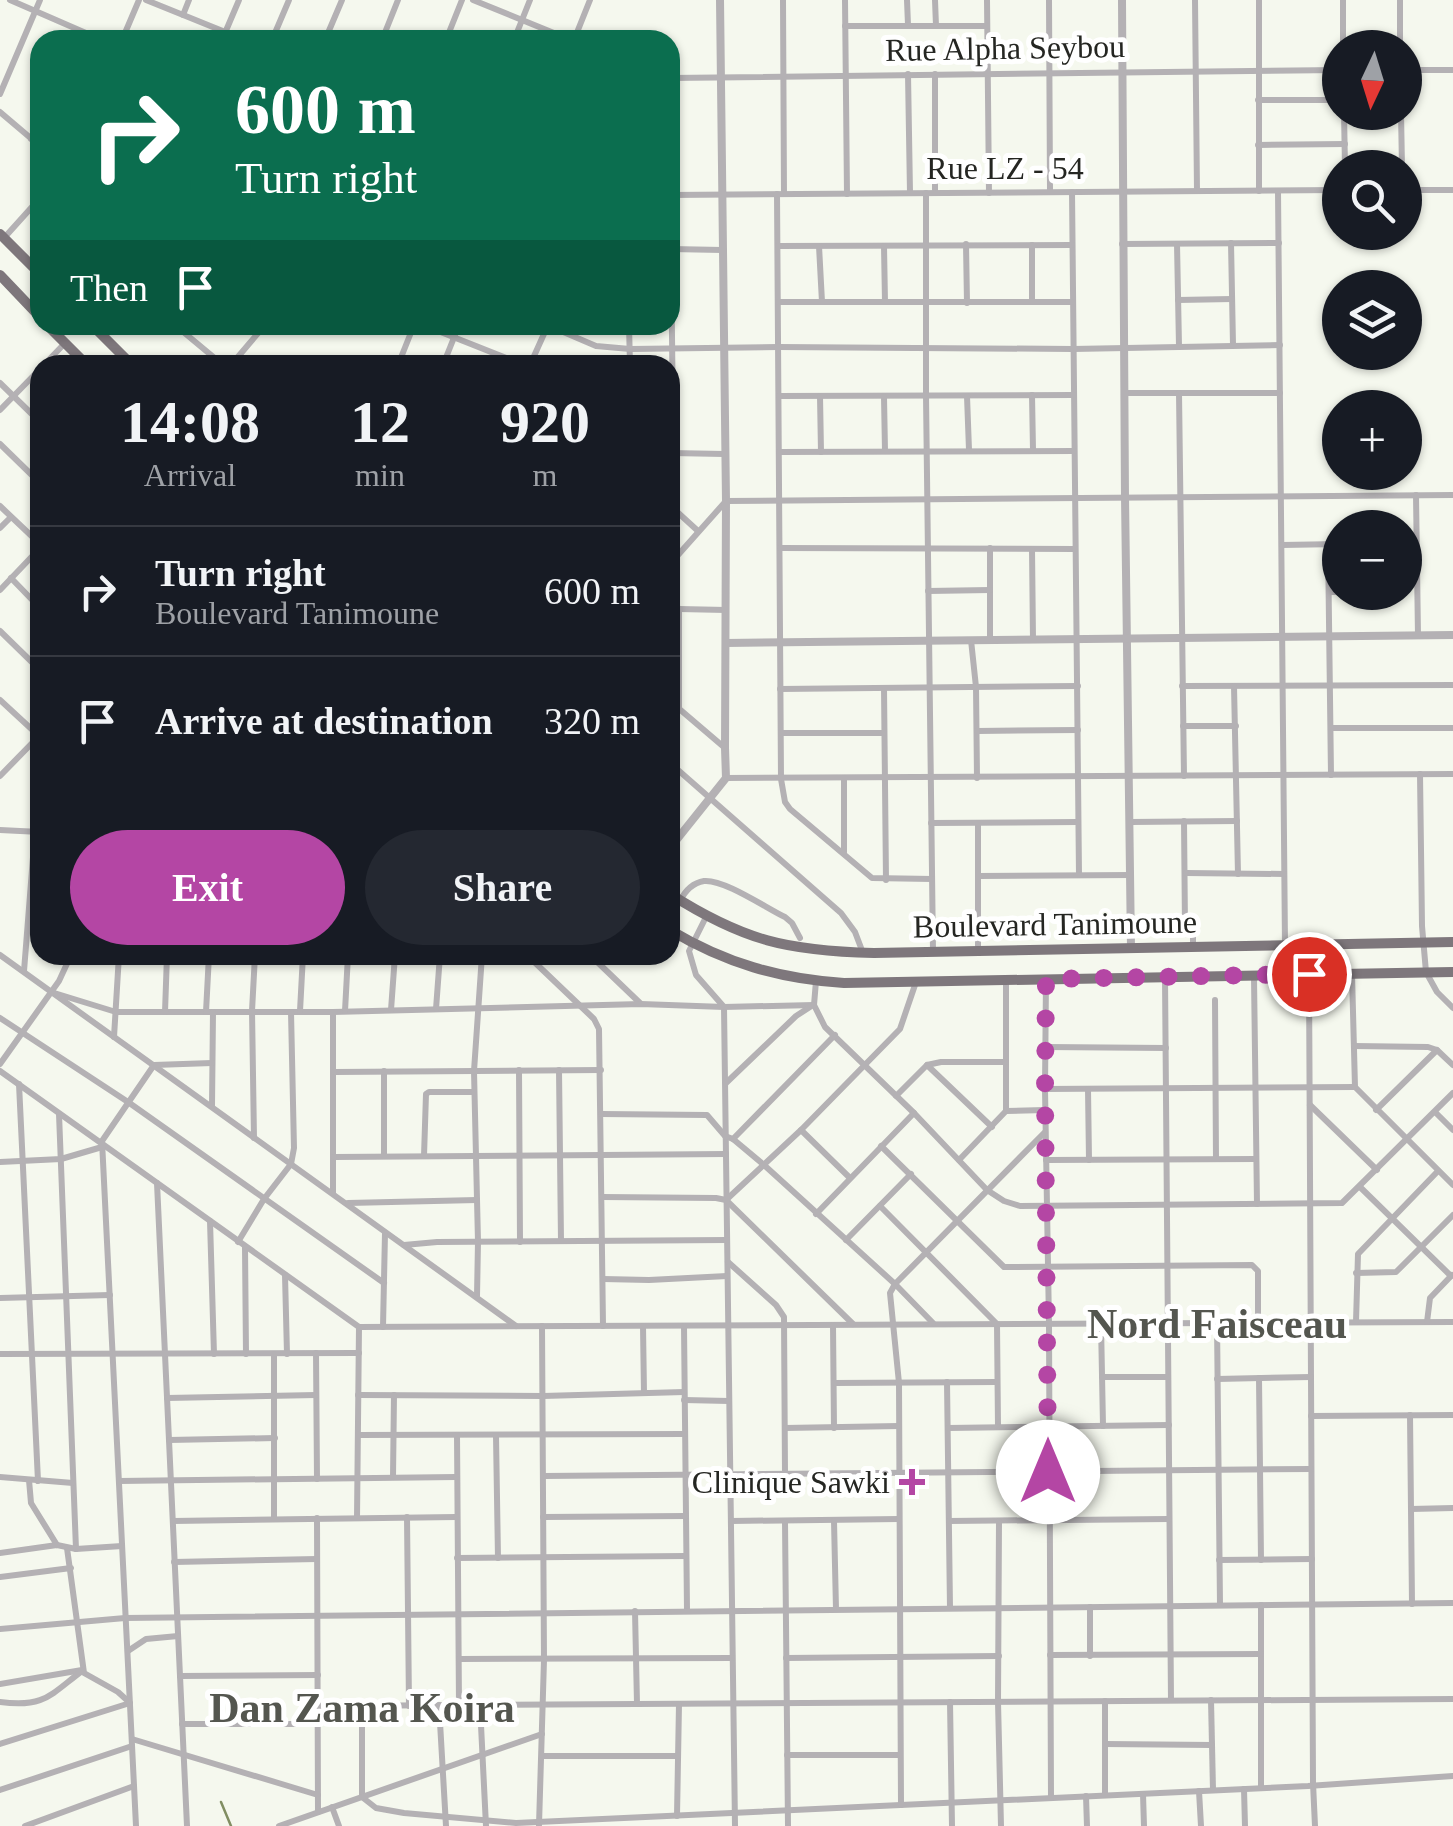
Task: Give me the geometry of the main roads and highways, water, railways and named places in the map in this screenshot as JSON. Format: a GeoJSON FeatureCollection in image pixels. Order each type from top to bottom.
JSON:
{"type":"FeatureCollection","features":[{"type":"Feature","properties":{"kind":"main road"},"geometry":{"type":"LineString","coordinates":[[2,236],[30,264]]}},
{"type":"Feature","properties":{"kind":"main road"},"geometry":{"type":"LineString","coordinates":[[0,275],[30,306]]}},
{"type":"Feature","properties":{"kind":"main road"},"geometry":{"type":"LineString","coordinates":[[57,335],[77,355]]}},
{"type":"Feature","properties":{"kind":"main road"},"geometry":{"type":"LineString","coordinates":[[106,335],[123,355]]}},
{"type":"Feature","properties":{"kind":"main road","name":"Boulevard Tanimoune"},"geometry":{"type":"LineString","coordinates":[[680,900],[736,931],[782,946],[825,951],[1453,942]]}},
{"type":"Feature","properties":{"kind":"main road","name":"Boulevard Tanimoune"},"geometry":{"type":"LineString","coordinates":[[680,935],[743,964],[816,984],[1453,972]]}},
{"type":"Feature","properties":{"kind":"waterway"},"geometry":{"type":"LineString","coordinates":[[221,1802],[231,1826]]}},
{"type":"Feature","properties":{"kind":"place","name":"Clinique Sawki"},"geometry":{"type":"Point","coordinates":[912,1482]}},
{"type":"Feature","properties":{"kind":"district","name":"Nord Faisceau"},"geometry":{"type":"Point","coordinates":[1217,1323]}},
{"type":"Feature","properties":{"kind":"district","name":"Dan Zama Koira"},"geometry":{"type":"Point","coordinates":[362,1707]}}]}
